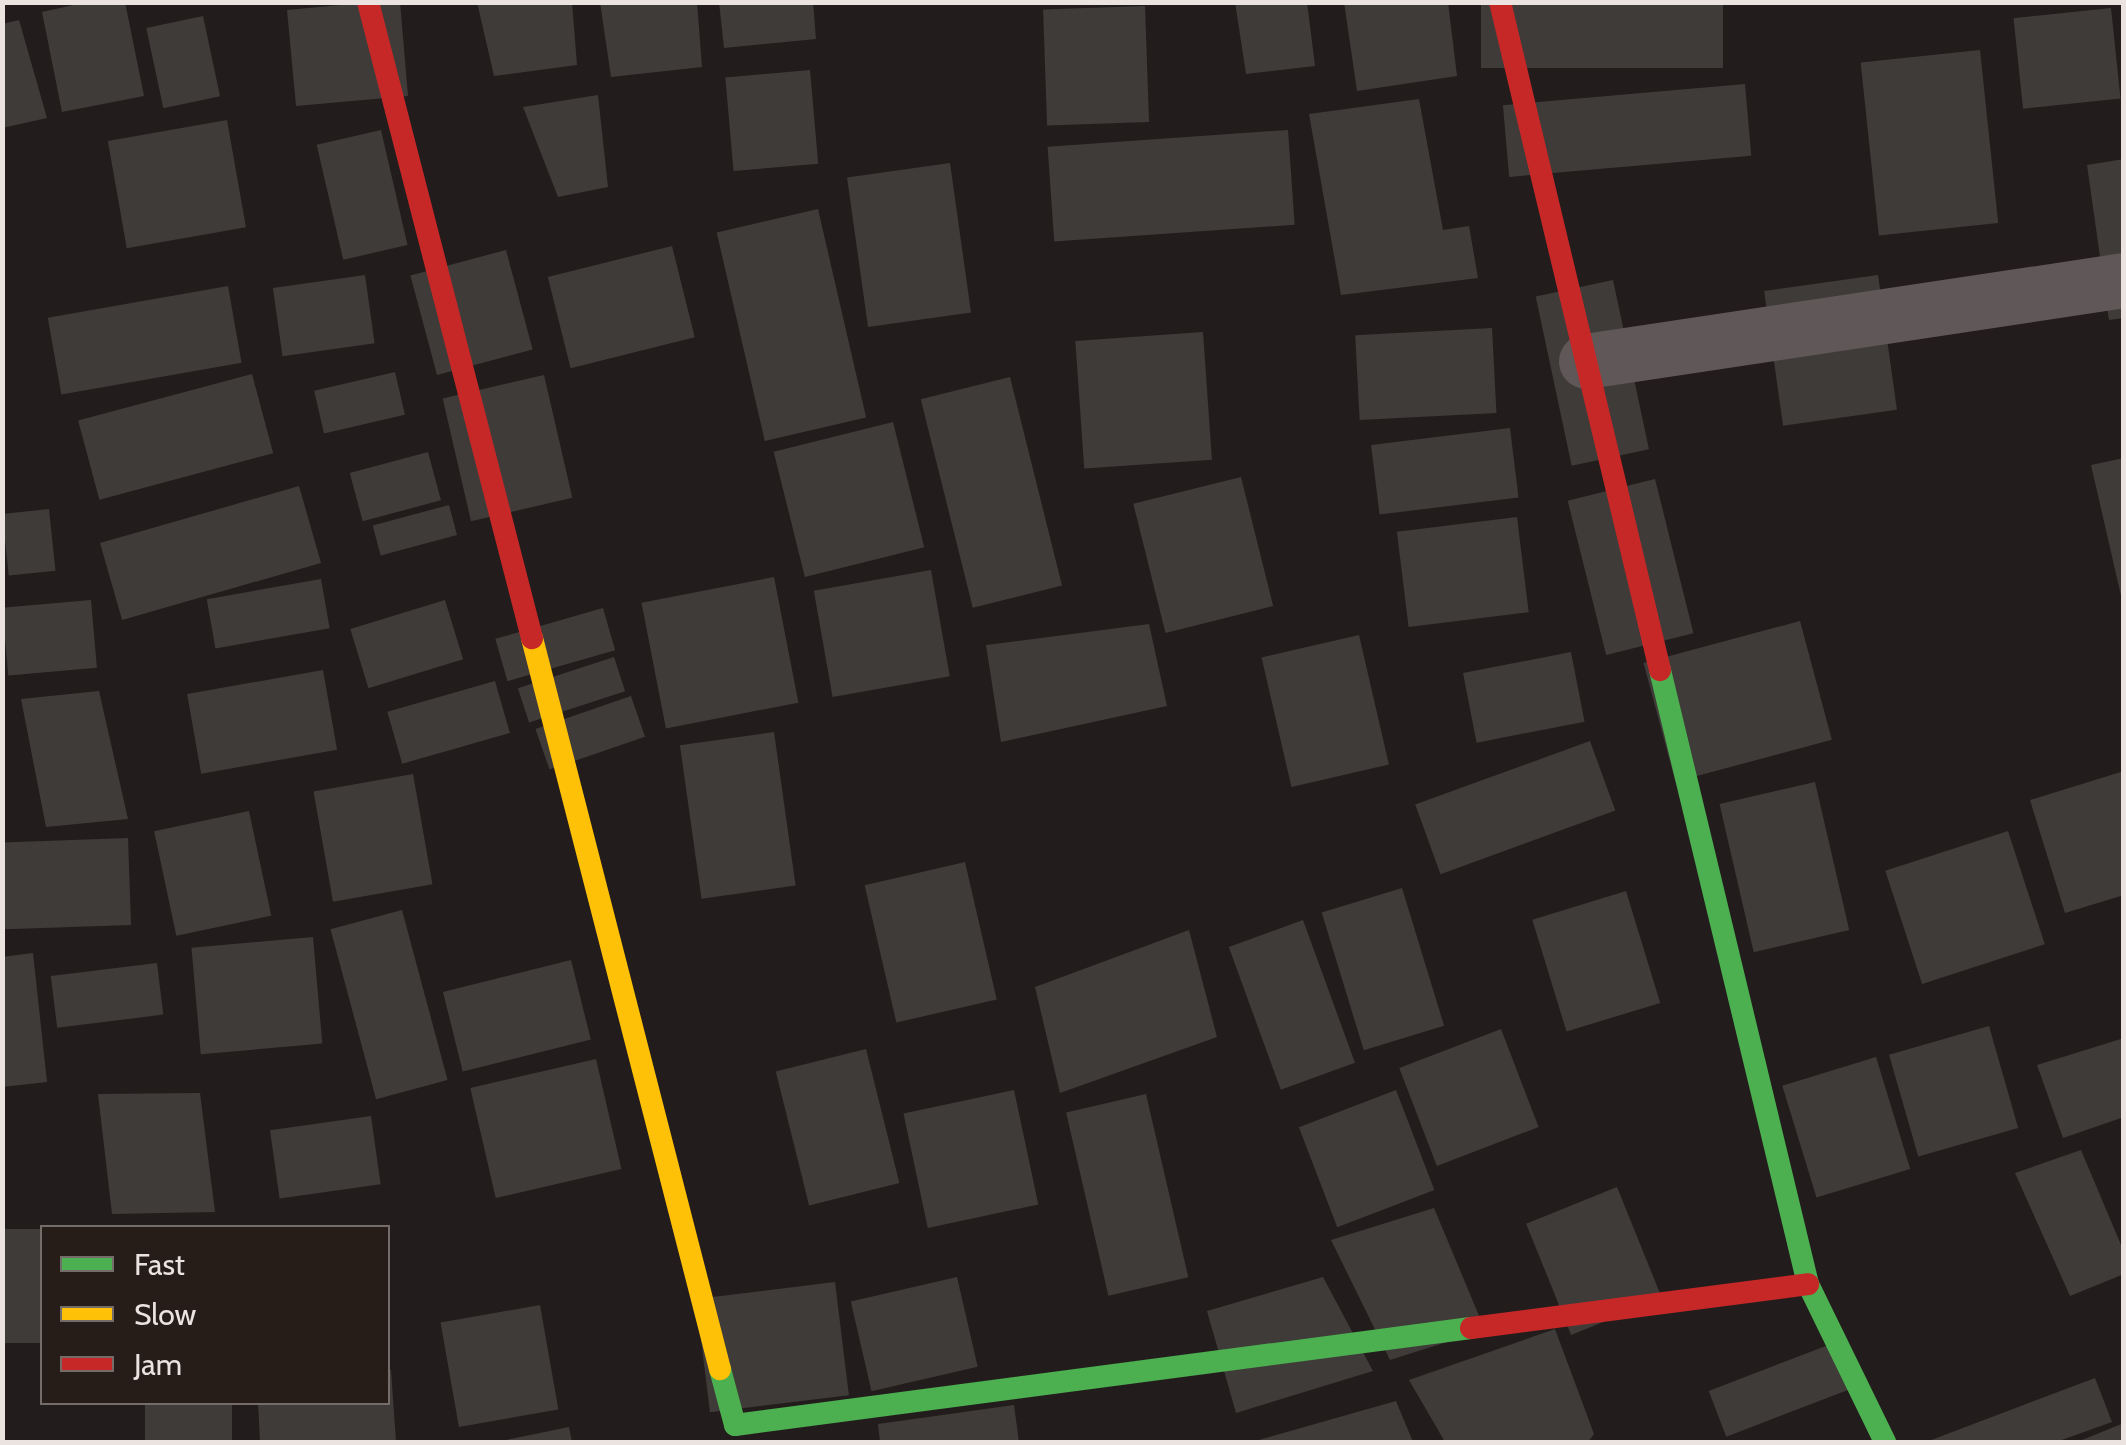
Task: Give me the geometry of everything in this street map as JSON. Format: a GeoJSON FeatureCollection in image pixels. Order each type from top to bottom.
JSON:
{"type":"FeatureCollection","features":[{"type":"Feature","properties":{"kind":"street"},"geometry":{"type":"LineString","coordinates":[[368,2],[735,1425],[1808,1284]]}},
{"type":"Feature","properties":{"kind":"street"},"geometry":{"type":"LineString","coordinates":[[1500,2],[1808,1284],[1885,1442]]}},
{"type":"Feature","properties":{"kind":"street"},"geometry":{"type":"LineString","coordinates":[[1586,361],[2124,280]]}},
{"type":"Feature","properties":{"kind":"building"},"geometry":{"type":"Polygon","coordinates":[[[87,2],[125,2],[144,96],[62,112],[42,12],[87,2]]]}},
{"type":"Feature","properties":{"kind":"building"},"geometry":{"type":"Polygon","coordinates":[[[400,2],[408,96],[296,106],[287,10],[400,2]]]}},
{"type":"Feature","properties":{"kind":"building"},"geometry":{"type":"Polygon","coordinates":[[[477,2],[572,2],[577,65],[494,76],[477,2]]]}},
{"type":"Feature","properties":{"kind":"building"},"geometry":{"type":"Polygon","coordinates":[[[600,2],[697,2],[702,67],[611,77],[600,2]]]}},
{"type":"Feature","properties":{"kind":"building"},"geometry":{"type":"Polygon","coordinates":[[[719,2],[813,2],[816,39],[724,48],[719,2]]]}},
{"type":"Feature","properties":{"kind":"building"},"geometry":{"type":"Polygon","coordinates":[[[1235,2],[1307,2],[1315,66],[1246,74],[1235,2]]]}},
{"type":"Feature","properties":{"kind":"building"},"geometry":{"type":"Polygon","coordinates":[[[1344,2],[1448,2],[1457,76],[1357,91],[1344,2]]]}},
{"type":"Feature","properties":{"kind":"building"},"geometry":{"type":"Polygon","coordinates":[[[1481,2],[1723,2],[1723,68],[1481,68],[1481,2]]]}},
{"type":"Feature","properties":{"kind":"building"},"geometry":{"type":"Polygon","coordinates":[[[1145,6],[1149,122],[1047,125],[1043,10],[1145,6]]]}},
{"type":"Feature","properties":{"kind":"building"},"geometry":{"type":"Polygon","coordinates":[[[2111,8],[2121,99],[2023,109],[2014,18],[2111,8]]]}},
{"type":"Feature","properties":{"kind":"building"},"geometry":{"type":"Polygon","coordinates":[[[203,16],[220,96],[163,108],[146,28],[203,16]]]}},
{"type":"Feature","properties":{"kind":"building"},"geometry":{"type":"Polygon","coordinates":[[[19,20],[47,118],[2,128],[2,24],[19,20]]]}},
{"type":"Feature","properties":{"kind":"building"},"geometry":{"type":"Polygon","coordinates":[[[1980,50],[1998,223],[1879,236],[1861,63],[1980,50]]]}},
{"type":"Feature","properties":{"kind":"building"},"geometry":{"type":"Polygon","coordinates":[[[810,70],[818,164],[734,171],[725,77],[810,70]]]}},
{"type":"Feature","properties":{"kind":"building"},"geometry":{"type":"Polygon","coordinates":[[[1745,84],[1751,156],[1509,177],[1503,105],[1745,84]]]}},
{"type":"Feature","properties":{"kind":"building"},"geometry":{"type":"Polygon","coordinates":[[[598,95],[608,187],[558,197],[523,107],[598,95]]]}},
{"type":"Feature","properties":{"kind":"building"},"geometry":{"type":"Polygon","coordinates":[[[1419,99],[1443,230],[1469,226],[1478,278],[1341,295],[1309,114],[1419,99]]]}},
{"type":"Feature","properties":{"kind":"building"},"geometry":{"type":"Polygon","coordinates":[[[227,120],[246,227],[127,248],[108,141],[227,120]]]}},
{"type":"Feature","properties":{"kind":"building"},"geometry":{"type":"Polygon","coordinates":[[[381,130],[408,245],[343,260],[317,145],[381,130]]]}},
{"type":"Feature","properties":{"kind":"building"},"geometry":{"type":"Polygon","coordinates":[[[1288,130],[1295,225],[1054,242],[1048,147],[1288,130]]]}},
{"type":"Feature","properties":{"kind":"building"},"geometry":{"type":"Polygon","coordinates":[[[2124,159],[2124,318],[2109,320],[2087,165],[2124,159]]]}},
{"type":"Feature","properties":{"kind":"building"},"geometry":{"type":"Polygon","coordinates":[[[950,163],[971,313],[868,327],[847,177],[950,163]]]}},
{"type":"Feature","properties":{"kind":"building"},"geometry":{"type":"Polygon","coordinates":[[[818,209],[866,418],[765,441],[717,232],[818,209]]]}},
{"type":"Feature","properties":{"kind":"building"},"geometry":{"type":"Polygon","coordinates":[[[672,246],[695,337],[571,368],[548,277],[672,246]]]}},
{"type":"Feature","properties":{"kind":"building"},"geometry":{"type":"Polygon","coordinates":[[[506,250],[533,349],[437,375],[410,276],[506,250]]]}},
{"type":"Feature","properties":{"kind":"building"},"geometry":{"type":"Polygon","coordinates":[[[365,275],[375,343],[283,356],[273,288],[365,275]]]}},
{"type":"Feature","properties":{"kind":"building"},"geometry":{"type":"Polygon","coordinates":[[[1878,275],[1897,410],[1783,426],[1764,291],[1878,275]]]}},
{"type":"Feature","properties":{"kind":"building"},"geometry":{"type":"Polygon","coordinates":[[[1613,280],[1649,449],[1572,466],[1536,296],[1613,280]]]}},
{"type":"Feature","properties":{"kind":"building"},"geometry":{"type":"Polygon","coordinates":[[[228,286],[242,363],[61,395],[48,318],[228,286]]]}},
{"type":"Feature","properties":{"kind":"building"},"geometry":{"type":"Polygon","coordinates":[[[1492,328],[1496,413],[1360,420],[1355,335],[1492,328]]]}},
{"type":"Feature","properties":{"kind":"building"},"geometry":{"type":"Polygon","coordinates":[[[1203,332],[1212,460],[1084,469],[1075,341],[1203,332]]]}},
{"type":"Feature","properties":{"kind":"building"},"geometry":{"type":"Polygon","coordinates":[[[395,372],[405,415],[324,434],[314,391],[395,372]]]}},
{"type":"Feature","properties":{"kind":"building"},"geometry":{"type":"Polygon","coordinates":[[[252,374],[273,453],[99,500],[78,421],[252,374]]]}},
{"type":"Feature","properties":{"kind":"building"},"geometry":{"type":"Polygon","coordinates":[[[544,375],[572,498],[471,521],[443,398],[544,375]]]}},
{"type":"Feature","properties":{"kind":"building"},"geometry":{"type":"Polygon","coordinates":[[[1010,377],[1062,586],[973,608],[921,399],[1010,377]]]}},
{"type":"Feature","properties":{"kind":"building"},"geometry":{"type":"Polygon","coordinates":[[[893,422],[924,547],[805,577],[774,452],[893,422]]]}},
{"type":"Feature","properties":{"kind":"building"},"geometry":{"type":"Polygon","coordinates":[[[1510,428],[1519,497],[1380,515],[1371,445],[1510,428]]]}},
{"type":"Feature","properties":{"kind":"building"},"geometry":{"type":"Polygon","coordinates":[[[428,452],[441,500],[363,521],[350,473],[428,452]]]}},
{"type":"Feature","properties":{"kind":"building"},"geometry":{"type":"Polygon","coordinates":[[[2124,458],[2124,600],[2122,600],[2091,465],[2124,458]]]}},
{"type":"Feature","properties":{"kind":"building"},"geometry":{"type":"Polygon","coordinates":[[[1241,477],[1273,606],[1165,633],[1133,504],[1241,477]]]}},
{"type":"Feature","properties":{"kind":"building"},"geometry":{"type":"Polygon","coordinates":[[[1655,479],[1693,633],[1606,655],[1568,501],[1655,479]]]}},
{"type":"Feature","properties":{"kind":"building"},"geometry":{"type":"Polygon","coordinates":[[[299,486],[321,563],[122,620],[100,543],[299,486]]]}},
{"type":"Feature","properties":{"kind":"building"},"geometry":{"type":"Polygon","coordinates":[[[449,505],[457,535],[381,555],[373,525],[449,505]]]}},
{"type":"Feature","properties":{"kind":"building"},"geometry":{"type":"Polygon","coordinates":[[[49,509],[55,571],[9,576],[2,514],[49,509]]]}},
{"type":"Feature","properties":{"kind":"building"},"geometry":{"type":"Polygon","coordinates":[[[1517,517],[1529,612],[1409,627],[1397,532],[1517,517]]]}},
{"type":"Feature","properties":{"kind":"building"},"geometry":{"type":"Polygon","coordinates":[[[931,570],[950,676],[833,697],[814,591],[931,570]]]}},
{"type":"Feature","properties":{"kind":"building"},"geometry":{"type":"Polygon","coordinates":[[[774,577],[798,703],[666,728],[641,603],[774,577]]]}},
{"type":"Feature","properties":{"kind":"building"},"geometry":{"type":"Polygon","coordinates":[[[321,579],[330,628],[215,648],[207,599],[321,579]]]}},
{"type":"Feature","properties":{"kind":"building"},"geometry":{"type":"Polygon","coordinates":[[[91,600],[97,668],[8,675],[2,608],[91,600]]]}},
{"type":"Feature","properties":{"kind":"building"},"geometry":{"type":"Polygon","coordinates":[[[445,600],[463,659],[368,688],[350,629],[445,600]]]}},
{"type":"Feature","properties":{"kind":"building"},"geometry":{"type":"Polygon","coordinates":[[[603,608],[615,650],[507,681],[495,639],[603,608]]]}},
{"type":"Feature","properties":{"kind":"building"},"geometry":{"type":"Polygon","coordinates":[[[1800,621],[1832,740],[1675,782],[1644,663],[1800,621]]]}},
{"type":"Feature","properties":{"kind":"building"},"geometry":{"type":"Polygon","coordinates":[[[1149,624],[1167,706],[1001,742],[986,645],[1149,624]]]}},
{"type":"Feature","properties":{"kind":"building"},"geometry":{"type":"Polygon","coordinates":[[[1359,635],[1389,765],[1291,787],[1262,657],[1359,635]]]}},
{"type":"Feature","properties":{"kind":"building"},"geometry":{"type":"Polygon","coordinates":[[[1571,652],[1585,722],[1477,743],[1463,673],[1571,652]]]}},
{"type":"Feature","properties":{"kind":"building"},"geometry":{"type":"Polygon","coordinates":[[[614,657],[625,691],[529,722],[518,688],[614,657]]]}},
{"type":"Feature","properties":{"kind":"building"},"geometry":{"type":"Polygon","coordinates":[[[323,670],[337,750],[201,774],[187,694],[323,670]]]}},
{"type":"Feature","properties":{"kind":"building"},"geometry":{"type":"Polygon","coordinates":[[[495,681],[510,733],[402,764],[387,712],[495,681]]]}},
{"type":"Feature","properties":{"kind":"building"},"geometry":{"type":"Polygon","coordinates":[[[99,691],[128,819],[46,827],[21,699],[99,691]]]}},
{"type":"Feature","properties":{"kind":"building"},"geometry":{"type":"Polygon","coordinates":[[[631,696],[645,737],[550,770],[536,729],[631,696]]]}},
{"type":"Feature","properties":{"kind":"building"},"geometry":{"type":"Polygon","coordinates":[[[774,732],[796,885],[701,899],[680,745],[774,732]]]}},
{"type":"Feature","properties":{"kind":"building"},"geometry":{"type":"Polygon","coordinates":[[[1590,741],[1615,811],[1441,874],[1415,805],[1590,741]]]}},
{"type":"Feature","properties":{"kind":"building"},"geometry":{"type":"Polygon","coordinates":[[[2124,771],[2124,895],[2065,913],[2030,800],[2124,771]]]}},
{"type":"Feature","properties":{"kind":"building"},"geometry":{"type":"Polygon","coordinates":[[[413,774],[432,884],[333,902],[314,792],[413,774]]]}},
{"type":"Feature","properties":{"kind":"building"},"geometry":{"type":"Polygon","coordinates":[[[1815,782],[1849,930],[1754,952],[1720,804],[1815,782]]]}},
{"type":"Feature","properties":{"kind":"building"},"geometry":{"type":"Polygon","coordinates":[[[249,811],[271,916],[176,936],[154,831],[249,811]]]}},
{"type":"Feature","properties":{"kind":"building"},"geometry":{"type":"Polygon","coordinates":[[[2008,831],[2045,944],[1922,984],[1885,871],[2008,831]]]}},
{"type":"Feature","properties":{"kind":"building"},"geometry":{"type":"Polygon","coordinates":[[[128,838],[131,925],[5,929],[2,842],[128,838]]]}},
{"type":"Feature","properties":{"kind":"building"},"geometry":{"type":"Polygon","coordinates":[[[965,862],[997,999],[896,1023],[865,885],[965,862]]]}},
{"type":"Feature","properties":{"kind":"building"},"geometry":{"type":"Polygon","coordinates":[[[1402,888],[1444,1026],[1364,1050],[1322,913],[1402,888]]]}},
{"type":"Feature","properties":{"kind":"building"},"geometry":{"type":"Polygon","coordinates":[[[1626,891],[1660,1003],[1566,1032],[1532,920],[1626,891]]]}},
{"type":"Feature","properties":{"kind":"building"},"geometry":{"type":"Polygon","coordinates":[[[402,910],[448,1080],[376,1099],[331,929],[402,910]]]}},
{"type":"Feature","properties":{"kind":"building"},"geometry":{"type":"Polygon","coordinates":[[[1303,920],[1355,1063],[1281,1090],[1229,947],[1303,920]]]}},
{"type":"Feature","properties":{"kind":"building"},"geometry":{"type":"Polygon","coordinates":[[[1189,930],[1217,1037],[1060,1093],[1035,987],[1189,930]]]}},
{"type":"Feature","properties":{"kind":"building"},"geometry":{"type":"Polygon","coordinates":[[[313,937],[322,1044],[201,1054],[191,948],[313,937]]]}},
{"type":"Feature","properties":{"kind":"building"},"geometry":{"type":"Polygon","coordinates":[[[33,953],[47,1082],[2,1087],[2,957],[33,953]]]}},
{"type":"Feature","properties":{"kind":"building"},"geometry":{"type":"Polygon","coordinates":[[[571,960],[591,1040],[463,1071],[443,992],[571,960]]]}},
{"type":"Feature","properties":{"kind":"building"},"geometry":{"type":"Polygon","coordinates":[[[157,963],[163,1015],[57,1028],[51,976],[157,963]]]}},
{"type":"Feature","properties":{"kind":"building"},"geometry":{"type":"Polygon","coordinates":[[[1989,1026],[2018,1128],[1918,1157],[1889,1055],[1989,1026]]]}},
{"type":"Feature","properties":{"kind":"building"},"geometry":{"type":"Polygon","coordinates":[[[1501,1029],[1539,1127],[1437,1166],[1399,1068],[1501,1029]]]}},
{"type":"Feature","properties":{"kind":"building"},"geometry":{"type":"Polygon","coordinates":[[[2124,1038],[2124,1117],[2063,1138],[2037,1065],[2124,1038]]]}},
{"type":"Feature","properties":{"kind":"building"},"geometry":{"type":"Polygon","coordinates":[[[866,1049],[899,1183],[809,1205],[776,1071],[866,1049]]]}},
{"type":"Feature","properties":{"kind":"building"},"geometry":{"type":"Polygon","coordinates":[[[1876,1057],[1910,1169],[1816,1198],[1782,1086],[1876,1057]]]}},
{"type":"Feature","properties":{"kind":"building"},"geometry":{"type":"Polygon","coordinates":[[[596,1059],[621,1169],[496,1198],[470,1088],[596,1059]]]}},
{"type":"Feature","properties":{"kind":"building"},"geometry":{"type":"Polygon","coordinates":[[[1014,1090],[1038,1204],[928,1228],[903,1113],[1014,1090]]]}},
{"type":"Feature","properties":{"kind":"building"},"geometry":{"type":"Polygon","coordinates":[[[1396,1090],[1434,1190],[1337,1227],[1299,1127],[1396,1090]]]}},
{"type":"Feature","properties":{"kind":"building"},"geometry":{"type":"Polygon","coordinates":[[[200,1093],[215,1212],[112,1214],[98,1094],[200,1093]]]}},
{"type":"Feature","properties":{"kind":"building"},"geometry":{"type":"Polygon","coordinates":[[[1146,1094],[1188,1277],[1108,1296],[1066,1112],[1146,1094]]]}},
{"type":"Feature","properties":{"kind":"building"},"geometry":{"type":"Polygon","coordinates":[[[371,1116],[381,1184],[280,1199],[270,1130],[371,1116]]]}},
{"type":"Feature","properties":{"kind":"building"},"geometry":{"type":"Polygon","coordinates":[[[2081,1150],[2124,1252],[2124,1274],[2070,1296],[2015,1173],[2081,1150]]]}},
{"type":"Feature","properties":{"kind":"building"},"geometry":{"type":"Polygon","coordinates":[[[1617,1187],[1662,1298],[1571,1335],[1526,1224],[1617,1187]]]}},
{"type":"Feature","properties":{"kind":"building"},"geometry":{"type":"Polygon","coordinates":[[[1434,1208],[1485,1330],[1390,1360],[1331,1240],[1434,1208]]]}},
{"type":"Feature","properties":{"kind":"building"},"geometry":{"type":"Polygon","coordinates":[[[2,1229],[40,1229],[40,1343],[2,1343],[2,1229]]]}},
{"type":"Feature","properties":{"kind":"building"},"geometry":{"type":"Polygon","coordinates":[[[957,1277],[978,1367],[871,1391],[851,1302],[957,1277]]]}},
{"type":"Feature","properties":{"kind":"building"},"geometry":{"type":"Polygon","coordinates":[[[1323,1277],[1373,1371],[1236,1413],[1207,1311],[1323,1277]]]}},
{"type":"Feature","properties":{"kind":"building"},"geometry":{"type":"Polygon","coordinates":[[[835,1282],[849,1395],[710,1412],[696,1299],[835,1282]]]}},
{"type":"Feature","properties":{"kind":"building"},"geometry":{"type":"Polygon","coordinates":[[[540,1305],[558,1409],[459,1427],[441,1323],[540,1305]]]}},
{"type":"Feature","properties":{"kind":"building"},"geometry":{"type":"Polygon","coordinates":[[[1555,1329],[1594,1434],[1588,1442],[1445,1442],[1409,1380],[1555,1329]]]}},
{"type":"Feature","properties":{"kind":"building"},"geometry":{"type":"Polygon","coordinates":[[[1831,1344],[1849,1390],[1726,1437],[1709,1391],[1831,1344]]]}},
{"type":"Feature","properties":{"kind":"building"},"geometry":{"type":"Polygon","coordinates":[[[391,1370],[396,1442],[260,1442],[258,1405],[390,1405],[391,1370]]]}},
{"type":"Feature","properties":{"kind":"building"},"geometry":{"type":"Polygon","coordinates":[[[2095,1378],[2112,1422],[2056,1442],[1926,1442],[2095,1378]]]}},
{"type":"Feature","properties":{"kind":"building"},"geometry":{"type":"Polygon","coordinates":[[[1396,1401],[1413,1442],[1255,1442],[1255,1441],[1396,1401]]]}},
{"type":"Feature","properties":{"kind":"building"},"geometry":{"type":"Polygon","coordinates":[[[145,1405],[232,1405],[232,1442],[145,1442],[145,1405]]]}},
{"type":"Feature","properties":{"kind":"building"},"geometry":{"type":"Polygon","coordinates":[[[1014,1405],[1019,1442],[880,1442],[878,1424],[1014,1405]]]}},
{"type":"Feature","properties":{"kind":"building"},"geometry":{"type":"Polygon","coordinates":[[[2124,1423],[2124,1442],[2077,1442],[2124,1423]]]}},
{"type":"Feature","properties":{"kind":"building"},"geometry":{"type":"Polygon","coordinates":[[[569,1427],[572,1442],[501,1442],[501,1441],[569,1427]]]}},
{"type":"Feature","properties":{"kind":"traffic: fast"},"geometry":{"type":"LineString","coordinates":[[1660,670],[1808,1284],[1885,1442]]}},
{"type":"Feature","properties":{"kind":"traffic: fast"},"geometry":{"type":"LineString","coordinates":[[720,1369],[735,1425],[1471,1328]]}},
{"type":"Feature","properties":{"kind":"traffic: slow"},"geometry":{"type":"LineString","coordinates":[[532,638],[720,1369]]}},
{"type":"Feature","properties":{"kind":"traffic: jam"},"geometry":{"type":"LineString","coordinates":[[368,2],[532,638]]}},
{"type":"Feature","properties":{"kind":"traffic: jam"},"geometry":{"type":"LineString","coordinates":[[1500,2],[1660,670]]}},
{"type":"Feature","properties":{"kind":"traffic: jam"},"geometry":{"type":"LineString","coordinates":[[1471,1328],[1808,1284]]}}]}
